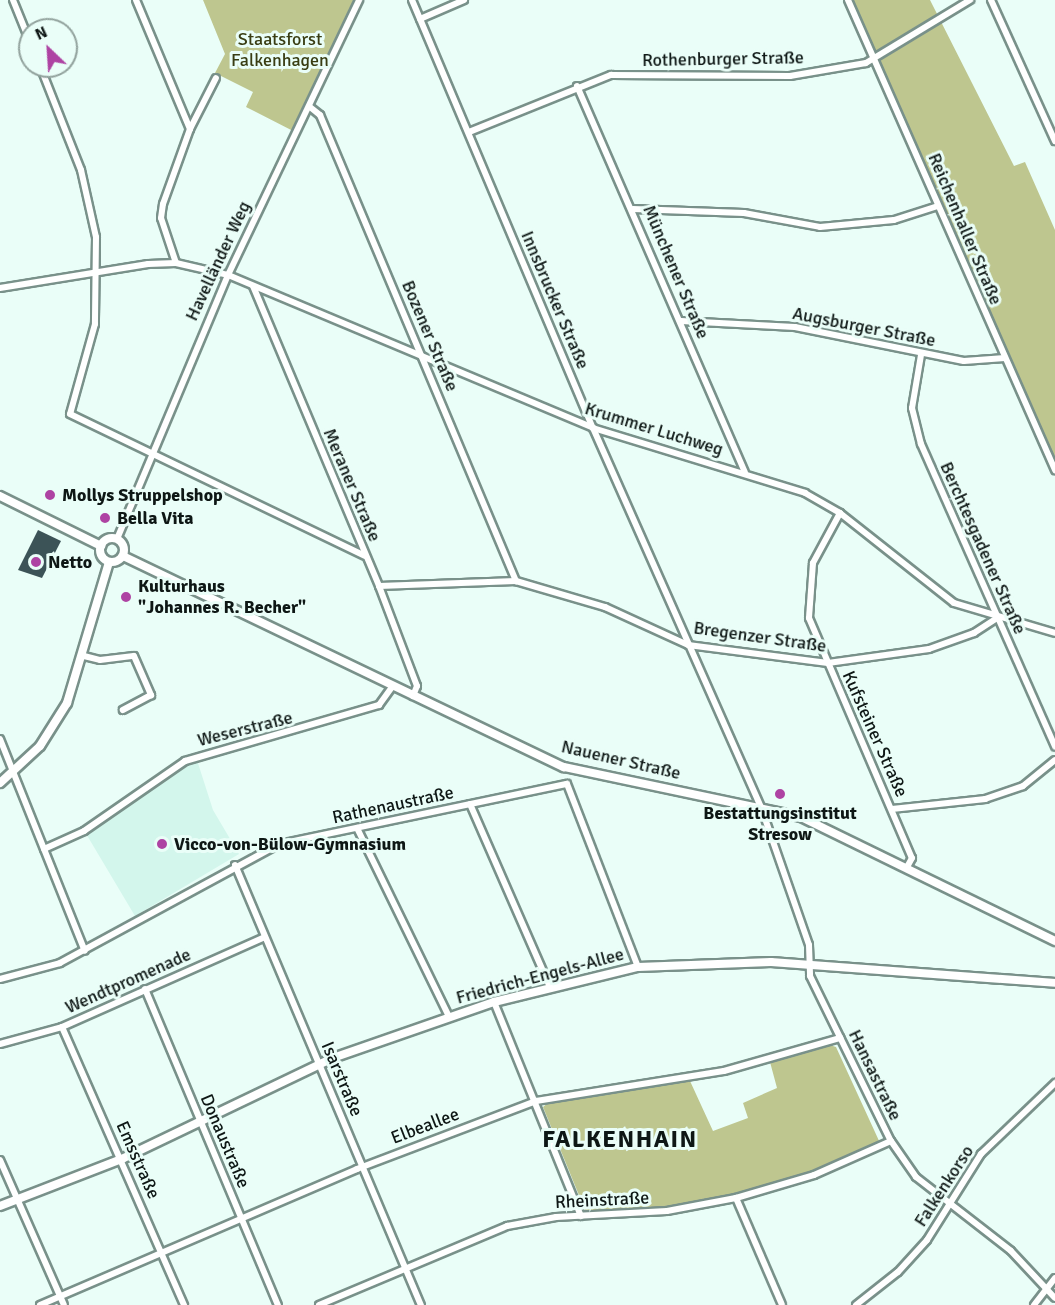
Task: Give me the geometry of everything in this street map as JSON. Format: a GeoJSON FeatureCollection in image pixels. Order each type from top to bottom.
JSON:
{"type":"FeatureCollection","features":[{"type":"Feature","properties":{"kind":"street"},"geometry":{"type":"LineString","coordinates":[[13,0],[20,18]]}},
{"type":"Feature","properties":{"kind":"street"},"geometry":{"type":"LineString","coordinates":[[135,0],[190,129]]}},
{"type":"Feature","properties":{"kind":"street","name":"Havelländer Weg"},"geometry":{"type":"LineString","coordinates":[[117,539],[151,452],[228,275],[359,0]]}},
{"type":"Feature","properties":{"kind":"street","name":"Innsbrucker Straße"},"geometry":{"type":"LineString","coordinates":[[412,0],[593,428],[761,807]]}},
{"type":"Feature","properties":{"kind":"street"},"geometry":{"type":"LineString","coordinates":[[420,19],[464,0]]}},
{"type":"Feature","properties":{"kind":"street","name":"Reichenhaller Straße"},"geometry":{"type":"LineString","coordinates":[[848,0],[1055,470]]}},
{"type":"Feature","properties":{"kind":"street","name":"Rothenburger Straße"},"geometry":{"type":"LineString","coordinates":[[469,132],[577,86],[611,75],[790,76],[875,59],[970,0]]}},
{"type":"Feature","properties":{"kind":"street"},"geometry":{"type":"LineString","coordinates":[[991,0],[1055,141]]}},
{"type":"Feature","properties":{"kind":"street"},"geometry":{"type":"LineString","coordinates":[[45,78],[81,170],[98,270],[95,324],[70,414],[365,556]]}},
{"type":"Feature","properties":{"kind":"street"},"geometry":{"type":"LineString","coordinates":[[176,263],[161,218],[190,129],[216,78]]}},
{"type":"Feature","properties":{"kind":"street","name":"Münchener Straße"},"geometry":{"type":"LineString","coordinates":[[577,86],[633,209],[745,472]]}},
{"type":"Feature","properties":{"kind":"street","name":"Bozener Straße"},"geometry":{"type":"LineString","coordinates":[[310,107],[320,115],[516,581]]}},
{"type":"Feature","properties":{"kind":"street"},"geometry":{"type":"LineString","coordinates":[[633,209],[744,213],[820,227],[894,220],[938,206]]}},
{"type":"Feature","properties":{"kind":"street","name":"Krummer Luchweg"},"geometry":{"type":"LineString","coordinates":[[0,288],[98,270],[176,263],[228,275],[593,428],[745,472],[805,493],[840,513],[931,589],[997,618],[1055,633]]}},
{"type":"Feature","properties":{"kind":"street","name":"Meraner Straße"},"geometry":{"type":"LineString","coordinates":[[253,286],[378,586],[417,686],[413,696]]}},
{"type":"Feature","properties":{"kind":"street","name":"Augsburger Straße"},"geometry":{"type":"LineString","coordinates":[[681,321],[795,327],[921,355],[964,361],[1005,358]]}},
{"type":"Feature","properties":{"kind":"street","name":"Berchtesgadener Straße"},"geometry":{"type":"LineString","coordinates":[[921,355],[912,408],[918,433],[1055,747]]}},
{"type":"Feature","properties":{"kind":"street"},"geometry":{"type":"LineString","coordinates":[[0,496],[101,546],[117,539],[123,544],[123,556],[109,562]]}},
{"type":"Feature","properties":{"kind":"street","name":"Kufsteiner Straße"},"geometry":{"type":"LineString","coordinates":[[840,513],[813,563],[807,597],[809,618],[912,858],[907,867]]}},
{"type":"Feature","properties":{"kind":"street"},"geometry":{"type":"LineString","coordinates":[[101,546],[101,554],[109,562]]}},
{"type":"Feature","properties":{"kind":"street","name":"Nauener Straße"},"geometry":{"type":"LineString","coordinates":[[123,556],[564,767],[761,807],[815,823],[1055,941]]}},
{"type":"Feature","properties":{"kind":"street"},"geometry":{"type":"LineString","coordinates":[[0,783],[13,773],[51,731],[84,656],[109,562]]}},
{"type":"Feature","properties":{"kind":"street","name":"Bregenzer Straße"},"geometry":{"type":"LineString","coordinates":[[378,586],[516,581],[605,607],[688,645],[828,663],[928,649],[974,633],[997,618]]}},
{"type":"Feature","properties":{"kind":"street"},"geometry":{"type":"LineString","coordinates":[[84,656],[100,660],[134,656],[152,695],[123,710]]}},
{"type":"Feature","properties":{"kind":"street","name":"Weserstraße"},"geometry":{"type":"LineString","coordinates":[[44,849],[84,831],[185,761],[380,705],[393,686]]}},
{"type":"Feature","properties":{"kind":"street"},"geometry":{"type":"LineString","coordinates":[[0,739],[85,951]]}},
{"type":"Feature","properties":{"kind":"street"},"geometry":{"type":"LineString","coordinates":[[892,809],[985,799],[1023,786],[1055,760]]}},
{"type":"Feature","properties":{"kind":"street","name":"Rathenaustraße"},"geometry":{"type":"LineString","coordinates":[[0,979],[60,963],[85,951],[235,864],[279,844],[567,784],[638,967]]}},
{"type":"Feature","properties":{"kind":"street"},"geometry":{"type":"LineString","coordinates":[[470,804],[550,987]]}},
{"type":"Feature","properties":{"kind":"street","name":"Hansastraße"},"geometry":{"type":"LineString","coordinates":[[761,807],[809,945],[810,976],[891,1141],[916,1177],[1011,1251],[1055,1298]]}},
{"type":"Feature","properties":{"kind":"street"},"geometry":{"type":"LineString","coordinates":[[357,828],[449,1017]]}},
{"type":"Feature","properties":{"kind":"street","name":"Isarstraße"},"geometry":{"type":"LineString","coordinates":[[235,864],[421,1305]]}},
{"type":"Feature","properties":{"kind":"street","name":"Wendtpromenade"},"geometry":{"type":"LineString","coordinates":[[0,1044],[62,1027],[266,937]]}},
{"type":"Feature","properties":{"kind":"street","name":"Friedrich-Engels-Allee"},"geometry":{"type":"LineString","coordinates":[[0,1206],[122,1159],[202,1124],[319,1065],[494,1002],[638,967],[811,964],[1055,983]]}},
{"type":"Feature","properties":{"kind":"street","name":"Donaustraße"},"geometry":{"type":"LineString","coordinates":[[145,989],[278,1305]]}},
{"type":"Feature","properties":{"kind":"street"},"geometry":{"type":"LineString","coordinates":[[494,1002],[581,1216]]}},
{"type":"Feature","properties":{"kind":"street","name":"Emsstraße"},"geometry":{"type":"LineString","coordinates":[[62,1027],[122,1159],[184,1305]]}},
{"type":"Feature","properties":{"kind":"street","name":"Elbeallee"},"geometry":{"type":"LineString","coordinates":[[40,1305],[363,1166],[536,1101],[724,1071],[840,1038]]}},
{"type":"Feature","properties":{"kind":"street","name":"Falkenkorso"},"geometry":{"type":"LineString","coordinates":[[856,1305],[898,1272],[927,1240],[998,1133],[1055,1083]]}},
{"type":"Feature","properties":{"kind":"street","name":"Rheinstraße"},"geometry":{"type":"LineString","coordinates":[[319,1305],[507,1226],[581,1216],[667,1211],[736,1198],[814,1174],[891,1141]]}},
{"type":"Feature","properties":{"kind":"street"},"geometry":{"type":"LineString","coordinates":[[0,1160],[64,1305]]}},
{"type":"Feature","properties":{"kind":"street"},"geometry":{"type":"LineString","coordinates":[[736,1198],[782,1305]]}},
{"type":"Feature","properties":{"kind":"street"},"geometry":{"type":"LineString","coordinates":[[1034,1305],[1055,1278]]}},
{"type":"Feature","properties":{"kind":"shaded area","name":"Vicco-von-Bülow-Gymnasium"},"geometry":{"type":"Polygon","coordinates":[[[196,757],[213,810],[239,854],[135,916],[85,832],[196,757]]]}},
{"type":"Feature","properties":{"kind":"green space","name":"Staatsforst Falkenhagen"},"geometry":{"type":"Polygon","coordinates":[[[203,0],[359,0],[297,133],[246,107],[253,92],[215,73],[225,54],[203,0]]]}},
{"type":"Feature","properties":{"kind":"green space"},"geometry":{"type":"Polygon","coordinates":[[[848,0],[930,0],[1014,166],[1025,162],[1055,230],[1055,466],[848,0]]]}},
{"type":"Feature","properties":{"kind":"green space"},"geometry":{"type":"Polygon","coordinates":[[[830,1045],[836,1047],[880,1143],[813,1172],[737,1195],[666,1209],[589,1213],[585,1210],[543,1107],[549,1102],[690,1081],[713,1131],[748,1118],[743,1103],[777,1088],[770,1062],[830,1045]]]}},
{"type":"Feature","properties":{"kind":"building","name":"Netto"},"geometry":{"type":"Polygon","coordinates":[[[38,530],[61,541],[42,578],[18,570],[38,530]]]}},
{"type":"Feature","properties":{"kind":"place","name":"Mollys Struppelshop"},"geometry":{"type":"Point","coordinates":[50,495]}},
{"type":"Feature","properties":{"kind":"place","name":"Bella Vita"},"geometry":{"type":"Point","coordinates":[105,518]}},
{"type":"Feature","properties":{"kind":"place","name":"Netto"},"geometry":{"type":"Point","coordinates":[36,562]}},
{"type":"Feature","properties":{"kind":"place","name":"Kulturhaus \"Johannes R. Becher\""},"geometry":{"type":"Point","coordinates":[126,597]}},
{"type":"Feature","properties":{"kind":"place","name":"Bestattungsinstitut Stresow"},"geometry":{"type":"Point","coordinates":[780,794]}},
{"type":"Feature","properties":{"kind":"place","name":"Vicco-von-Bülow-Gymnasium"},"geometry":{"type":"Point","coordinates":[162,844]}},
{"type":"Feature","properties":{"kind":"district","name":"FALKENHAIN"},"geometry":{"type":"Point","coordinates":[620,1140]}}]}
